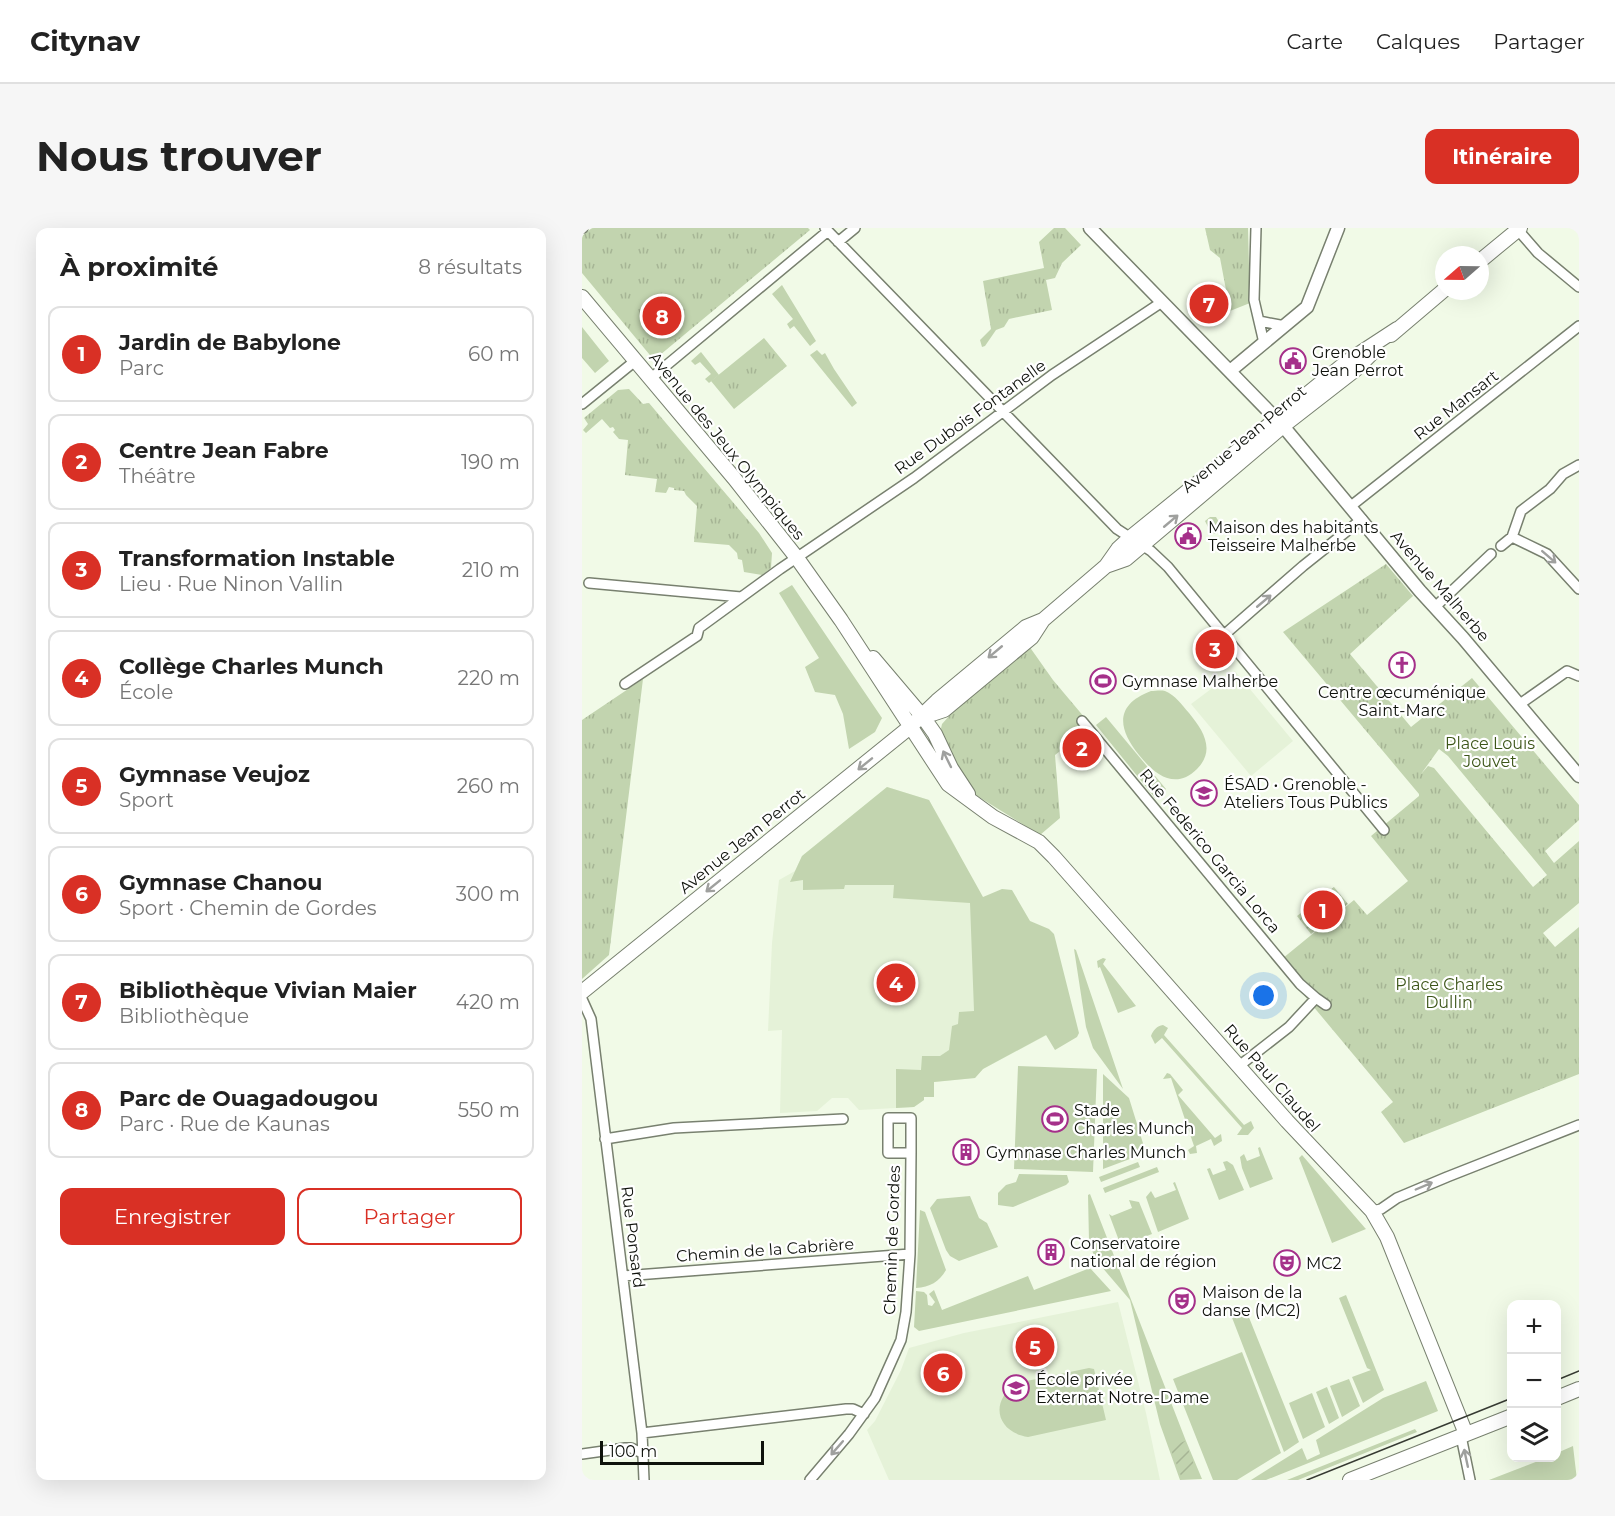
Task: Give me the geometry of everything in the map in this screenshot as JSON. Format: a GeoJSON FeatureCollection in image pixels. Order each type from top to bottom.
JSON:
{"type":"FeatureCollection","features":[{"type":"Feature","properties":{"kind":"main road"},"geometry":{"type":"LineString","coordinates":[[1489,254],[1519,229]]}},
{"type":"Feature","properties":{"kind":"main road","name":"Avenue des Jeux Olympiques"},"geometry":{"type":"LineString","coordinates":[[582,297],[734,478],[797,558],[841,620],[910,727]]}},
{"type":"Feature","properties":{"kind":"main road","name":"Avenue Jean Perrot"},"geometry":{"type":"LineString","coordinates":[[582,992],[923,717],[937,701],[1026,627],[1043,620],[1106,566],[1126,559],[1137,541],[1279,423],[1348,360],[1397,329],[1435,297]]}},
{"type":"Feature","properties":{"kind":"main road","name":"Avenue des Jeux Olympiques"},"geometry":{"type":"LineString","coordinates":[[841,620],[923,717]]}},
{"type":"Feature","properties":{"kind":"main road","name":"Rue Paul Claudel"},"geometry":{"type":"LineString","coordinates":[[923,717],[951,768],[973,801]]}},
{"type":"Feature","properties":{"kind":"main road","name":"Rue Paul Claudel"},"geometry":{"type":"LineString","coordinates":[[910,727],[948,784],[993,817],[1040,842],[1287,1121],[1372,1211],[1387,1237],[1457,1412],[1464,1435]]}},
{"type":"Feature","properties":{"kind":"main road"},"geometry":{"type":"LineString","coordinates":[[1561,1396],[1579,1389]]}},
{"type":"Feature","properties":{"kind":"main road"},"geometry":{"type":"LineString","coordinates":[[1457,1412],[1478,1424],[1507,1418]]}},
{"type":"Feature","properties":{"kind":"main road"},"geometry":{"type":"LineString","coordinates":[[1350,1480],[1507,1418]]}},
{"type":"Feature","properties":{"kind":"street"},"geometry":{"type":"LineString","coordinates":[[838,242],[855,228]]}},
{"type":"Feature","properties":{"kind":"street","name":"Avenue Malherbe"},"geometry":{"type":"LineString","coordinates":[[1090,228],[1279,423],[1579,776]]}},
{"type":"Feature","properties":{"kind":"street"},"geometry":{"type":"LineString","coordinates":[[1256,228],[1254,300],[1264,343]]}},
{"type":"Feature","properties":{"kind":"street"},"geometry":{"type":"LineString","coordinates":[[1230,371],[1307,307],[1338,228]]}},
{"type":"Feature","properties":{"kind":"street"},"geometry":{"type":"LineString","coordinates":[[650,379],[826,229],[1117,529],[1151,550],[1168,567],[1384,830]]}},
{"type":"Feature","properties":{"kind":"street"},"geometry":{"type":"LineString","coordinates":[[1519,229],[1538,253],[1579,287]]}},
{"type":"Feature","properties":{"kind":"street","name":"Rue Dubois Fontanelle"},"geometry":{"type":"LineString","coordinates":[[625,684],[697,636],[699,628],[741,597],[914,478],[1052,375],[1162,302]]}},
{"type":"Feature","properties":{"kind":"street"},"geometry":{"type":"LineString","coordinates":[[1259,321],[1285,326]]}},
{"type":"Feature","properties":{"kind":"street","name":"Rue Mansart"},"geometry":{"type":"LineString","coordinates":[[1351,506],[1579,327]]}},
{"type":"Feature","properties":{"kind":"street"},"geometry":{"type":"LineString","coordinates":[[582,404],[635,360]]}},
{"type":"Feature","properties":{"kind":"street"},"geometry":{"type":"LineString","coordinates":[[1501,546],[1512,537],[1521,511],[1550,489],[1563,474],[1579,465]]}},
{"type":"Feature","properties":{"kind":"street"},"geometry":{"type":"LineString","coordinates":[[1224,635],[1303,566],[1362,519]]}},
{"type":"Feature","properties":{"kind":"street"},"geometry":{"type":"LineString","coordinates":[[1512,537],[1547,554],[1579,589]]}},
{"type":"Feature","properties":{"kind":"street"},"geometry":{"type":"LineString","coordinates":[[1435,607],[1491,554]]}},
{"type":"Feature","properties":{"kind":"street"},"geometry":{"type":"LineString","coordinates":[[589,583],[741,597]]}},
{"type":"Feature","properties":{"kind":"street"},"geometry":{"type":"LineString","coordinates":[[1520,704],[1567,671],[1579,676]]}},
{"type":"Feature","properties":{"kind":"street","name":"Rue Federico Garcia Lorca"},"geometry":{"type":"LineString","coordinates":[[1082,721],[1300,984],[1326,1005]]}},
{"type":"Feature","properties":{"kind":"street"},"geometry":{"type":"LineString","coordinates":[[1239,1066],[1289,1027],[1316,998]]}},
{"type":"Feature","properties":{"kind":"street","name":"Rue Ponsard"},"geometry":{"type":"LineString","coordinates":[[582,999],[591,1019],[642,1433],[644,1480]]}},
{"type":"Feature","properties":{"kind":"street","name":"Chemin de Gordes"},"geometry":{"type":"LineString","coordinates":[[810,1480],[864,1414],[880,1389],[901,1340],[906,1312],[910,1254],[911,1153],[911,1118],[888,1118],[888,1153],[911,1153]]}},
{"type":"Feature","properties":{"kind":"street"},"geometry":{"type":"LineString","coordinates":[[606,1139],[674,1128],[843,1119]]}},
{"type":"Feature","properties":{"kind":"street"},"geometry":{"type":"LineString","coordinates":[[1372,1211],[1382,1209],[1396,1198],[1427,1185],[1579,1125]]}},
{"type":"Feature","properties":{"kind":"street","name":"Chemin de la Cabrière"},"geometry":{"type":"LineString","coordinates":[[623,1276],[910,1254]]}},
{"type":"Feature","properties":{"kind":"street"},"geometry":{"type":"LineString","coordinates":[[642,1433],[853,1408],[864,1414]]}},
{"type":"Feature","properties":{"kind":"street"},"geometry":{"type":"LineString","coordinates":[[1464,1435],[1470,1480]]}},
{"type":"Feature","properties":{"kind":"street"},"geometry":{"type":"LineString","coordinates":[[582,1454],[632,1448],[642,1453]]}},
{"type":"Feature","properties":{"kind":"shaded area"},"geometry":{"type":"Polygon","coordinates":[[[1235,671],[1293,741],[1251,776],[1191,704],[1235,671]]]}},
{"type":"Feature","properties":{"kind":"shaded area"},"geometry":{"type":"Polygon","coordinates":[[[887,787],[929,800],[953,842],[1047,1035],[983,1069],[975,1078],[934,1082],[934,1097],[924,1097],[924,1100],[914,1107],[859,1110],[848,1098],[832,1098],[817,1111],[780,1113],[782,1030],[768,1031],[772,943],[779,880],[795,871],[802,856],[887,787]]]}},
{"type":"Feature","properties":{"kind":"shaded area","name":"École privée Externat Notre-Dame"},"geometry":{"type":"Polygon","coordinates":[[[1118,1302],[1160,1480],[889,1480],[867,1430],[875,1421],[901,1370],[909,1348],[964,1333],[1118,1302]]]}},
{"type":"Feature","properties":{"kind":"green space"},"geometry":{"type":"Polygon","coordinates":[[[592,228],[808,228],[810,230],[654,360],[582,273],[582,236],[592,228]]]}},
{"type":"Feature","properties":{"kind":"green space"},"geometry":{"type":"Polygon","coordinates":[[[1054,228],[1065,228],[1081,245],[1062,263],[1055,278],[1046,280],[1052,310],[1009,319],[1004,327],[996,330],[982,347],[980,340],[991,329],[983,281],[1044,268],[1039,242],[1054,228]]]}},
{"type":"Feature","properties":{"kind":"green space"},"geometry":{"type":"Polygon","coordinates":[[[1205,228],[1248,228],[1250,303],[1230,311],[1220,258],[1210,250],[1205,228]]]}},
{"type":"Feature","properties":{"kind":"green space"},"geometry":{"type":"Polygon","coordinates":[[[782,285],[816,341],[810,346],[794,326],[790,329],[787,324],[793,319],[772,294],[782,285]]]}},
{"type":"Feature","properties":{"kind":"green space"},"geometry":{"type":"Polygon","coordinates":[[[582,327],[609,361],[595,373],[582,358],[582,327]]]}},
{"type":"Feature","properties":{"kind":"green space"},"geometry":{"type":"Polygon","coordinates":[[[764,338],[787,366],[734,409],[711,381],[764,338]]]}},
{"type":"Feature","properties":{"kind":"green space"},"geometry":{"type":"Polygon","coordinates":[[[817,350],[822,355],[825,353],[857,403],[852,407],[810,355],[817,350]]]}},
{"type":"Feature","properties":{"kind":"green space"},"geometry":{"type":"Polygon","coordinates":[[[701,352],[719,375],[709,383],[705,379],[711,374],[700,362],[695,365],[691,361],[701,352]]]}},
{"type":"Feature","properties":{"kind":"green space"},"geometry":{"type":"Polygon","coordinates":[[[629,389],[643,404],[649,403],[759,533],[772,553],[771,568],[762,575],[744,572],[742,560],[738,559],[737,553],[729,545],[694,542],[697,506],[684,491],[669,487],[666,493],[655,492],[657,479],[625,475],[628,440],[619,439],[613,432],[615,430],[613,427],[610,428],[602,419],[586,433],[583,430],[588,424],[584,418],[618,390],[629,389]]]}},
{"type":"Feature","properties":{"kind":"green space"},"geometry":{"type":"Polygon","coordinates":[[[1210,517],[1216,517],[1223,529],[1215,534],[1210,531],[1205,521],[1210,517]]]}},
{"type":"Feature","properties":{"kind":"green space","name":"Place Charles Dullin"},"geometry":{"type":"Polygon","coordinates":[[[1386,564],[1413,596],[1350,654],[1411,727],[1472,678],[1579,805],[1579,820],[1545,851],[1554,863],[1579,841],[1579,903],[1543,933],[1555,947],[1579,927],[1579,1074],[1404,1143],[1381,1112],[1393,1102],[1277,963],[1354,900],[1367,915],[1408,881],[1371,836],[1419,796],[1283,632],[1386,564]],[[1439,749],[1421,774],[1428,766],[1434,768],[1533,887],[1547,875],[1448,756],[1439,749]]]}},
{"type":"Feature","properties":{"kind":"green space"},"geometry":{"type":"Polygon","coordinates":[[[792,585],[882,718],[875,732],[849,749],[843,714],[835,695],[815,692],[805,667],[819,658],[779,593],[792,585]]]}},
{"type":"Feature","properties":{"kind":"green space"},"geometry":{"type":"Polygon","coordinates":[[[1029,646],[1053,680],[1090,724],[1077,738],[1055,755],[1060,818],[1040,835],[974,794],[966,784],[940,733],[942,724],[951,714],[1029,646]]]}},
{"type":"Feature","properties":{"kind":"green space"},"geometry":{"type":"Polygon","coordinates":[[[643,679],[609,955],[582,979],[582,720],[643,679]]]}},
{"type":"Feature","properties":{"kind":"green space"},"geometry":{"type":"Polygon","coordinates":[[[1151,691],[1169,693],[1181,704],[1203,733],[1207,747],[1203,762],[1197,769],[1181,779],[1158,774],[1139,755],[1127,736],[1123,718],[1125,711],[1131,703],[1151,691]]]}},
{"type":"Feature","properties":{"kind":"green space"},"geometry":{"type":"Polygon","coordinates":[[[1106,717],[1166,789],[1155,798],[1096,725],[1106,717]]]}},
{"type":"Feature","properties":{"kind":"green space"},"geometry":{"type":"Polygon","coordinates":[[[887,787],[929,800],[983,897],[1002,889],[1012,890],[1030,921],[1049,929],[1054,934],[1079,1033],[1077,1037],[1055,1050],[1046,1035],[983,1069],[975,1078],[934,1082],[934,1097],[924,1097],[924,1100],[914,1107],[896,1108],[896,1069],[921,1070],[922,1056],[940,1056],[949,1050],[952,1026],[958,1024],[959,1012],[974,1011],[970,903],[893,898],[894,885],[845,885],[844,889],[803,890],[803,880],[790,882],[802,856],[887,787]]]}},
{"type":"Feature","properties":{"kind":"green space"},"geometry":{"type":"Polygon","coordinates":[[[1334,887],[1348,904],[1311,934],[1297,916],[1334,887]]]}},
{"type":"Feature","properties":{"kind":"green space"},"geometry":{"type":"Polygon","coordinates":[[[1074,949],[1123,1089],[1093,1048],[1086,1027],[1074,949]]]}},
{"type":"Feature","properties":{"kind":"green space"},"geometry":{"type":"Polygon","coordinates":[[[1106,959],[1103,964],[1136,1006],[1118,1013],[1100,967],[1098,968],[1097,961],[1106,959]]]}},
{"type":"Feature","properties":{"kind":"green space"},"geometry":{"type":"Polygon","coordinates":[[[1163,1025],[1168,1028],[1164,1035],[1244,1125],[1251,1121],[1254,1128],[1248,1135],[1237,1135],[1242,1128],[1162,1038],[1155,1044],[1151,1036],[1157,1027],[1163,1025]]]}},
{"type":"Feature","properties":{"kind":"green space","name":"Stade Charles Munch"},"geometry":{"type":"Polygon","coordinates":[[[1018,1066],[1097,1069],[1093,1172],[1014,1169],[1018,1066]]]}},
{"type":"Feature","properties":{"kind":"green space"},"geometry":{"type":"Polygon","coordinates":[[[1167,1073],[1183,1090],[1178,1095],[1215,1138],[1221,1134],[1222,1141],[1214,1146],[1211,1139],[1196,1146],[1197,1153],[1190,1154],[1188,1150],[1194,1146],[1171,1078],[1163,1079],[1167,1073]]]}},
{"type":"Feature","properties":{"kind":"green space"},"geometry":{"type":"Polygon","coordinates":[[[1103,1074],[1129,1098],[1146,1153],[1103,1169],[1103,1074]]]}},
{"type":"Feature","properties":{"kind":"green space"},"geometry":{"type":"Polygon","coordinates":[[[1260,1147],[1273,1179],[1250,1188],[1240,1157],[1244,1154],[1247,1161],[1260,1156],[1258,1148],[1260,1147]]]}},
{"type":"Feature","properties":{"kind":"green space"},"geometry":{"type":"Polygon","coordinates":[[[1302,1155],[1366,1229],[1332,1243],[1299,1158],[1302,1155]]]}},
{"type":"Feature","properties":{"kind":"green space"},"geometry":{"type":"Polygon","coordinates":[[[1227,1161],[1233,1165],[1244,1190],[1219,1200],[1207,1169],[1210,1168],[1213,1175],[1226,1170],[1223,1162],[1227,1161]]]}},
{"type":"Feature","properties":{"kind":"green space"},"geometry":{"type":"Polygon","coordinates":[[[1138,1162],[1140,1167],[1101,1182],[1099,1177],[1138,1162]]]}},
{"type":"Feature","properties":{"kind":"green space"},"geometry":{"type":"Polygon","coordinates":[[[1157,1167],[1159,1172],[1105,1193],[1103,1188],[1157,1167]]]}},
{"type":"Feature","properties":{"kind":"green space"},"geometry":{"type":"Polygon","coordinates":[[[1019,1174],[1067,1175],[1069,1182],[1013,1207],[998,1205],[998,1193],[1006,1185],[1016,1182],[1019,1174]]]}},
{"type":"Feature","properties":{"kind":"green space"},"geometry":{"type":"Polygon","coordinates":[[[1175,1182],[1189,1219],[1158,1232],[1146,1197],[1151,1191],[1155,1198],[1176,1190],[1173,1183],[1175,1182]]]}},
{"type":"Feature","properties":{"kind":"green space"},"geometry":{"type":"Polygon","coordinates":[[[1090,1194],[1202,1479],[1180,1480],[1160,1424],[1130,1300],[1095,1259],[1089,1241],[1088,1195],[1090,1194]]]}},
{"type":"Feature","properties":{"kind":"green space"},"geometry":{"type":"Polygon","coordinates":[[[970,1196],[979,1218],[987,1223],[998,1247],[959,1261],[950,1256],[946,1250],[930,1208],[937,1199],[970,1196]]]}},
{"type":"Feature","properties":{"kind":"green space"},"geometry":{"type":"Polygon","coordinates":[[[1129,1200],[1139,1202],[1152,1234],[1121,1246],[1109,1214],[1112,1216],[1132,1208],[1129,1200]]]}},
{"type":"Feature","properties":{"kind":"green space"},"geometry":{"type":"Polygon","coordinates":[[[920,1210],[925,1212],[946,1270],[934,1283],[916,1288],[920,1210]]]}},
{"type":"Feature","properties":{"kind":"green space"},"geometry":{"type":"Polygon","coordinates":[[[1090,1268],[1111,1291],[919,1331],[914,1327],[916,1291],[924,1292],[927,1295],[928,1305],[932,1306],[935,1302],[929,1294],[934,1290],[942,1310],[1028,1276],[1034,1290],[1090,1268]]]}},
{"type":"Feature","properties":{"kind":"green space"},"geometry":{"type":"Polygon","coordinates":[[[1346,1295],[1384,1390],[1363,1403],[1352,1377],[1371,1370],[1367,1368],[1339,1298],[1346,1295]]]}},
{"type":"Feature","properties":{"kind":"green space"},"geometry":{"type":"Polygon","coordinates":[[[1246,1310],[1299,1442],[1284,1452],[1231,1315],[1246,1310]]]}},
{"type":"Feature","properties":{"kind":"green space"},"geometry":{"type":"Polygon","coordinates":[[[1242,1352],[1281,1453],[1237,1480],[1213,1480],[1173,1379],[1242,1352]]]}},
{"type":"Feature","properties":{"kind":"green space"},"geometry":{"type":"Polygon","coordinates":[[[1089,1368],[1094,1369],[1106,1420],[1028,1437],[1017,1434],[1003,1422],[1000,1415],[1002,1398],[1017,1383],[1089,1368]]]}},
{"type":"Feature","properties":{"kind":"green space"},"geometry":{"type":"Polygon","coordinates":[[[1349,1379],[1360,1406],[1342,1417],[1330,1386],[1349,1379]]]}},
{"type":"Feature","properties":{"kind":"green space"},"geometry":{"type":"Polygon","coordinates":[[[1426,1381],[1438,1411],[1266,1480],[1251,1480],[1302,1448],[1307,1460],[1320,1454],[1316,1440],[1383,1398],[1426,1381]]]}},
{"type":"Feature","properties":{"kind":"green space"},"geometry":{"type":"Polygon","coordinates":[[[1327,1387],[1339,1418],[1329,1424],[1316,1392],[1327,1387]]]}},
{"type":"Feature","properties":{"kind":"green space"},"geometry":{"type":"Polygon","coordinates":[[[1312,1393],[1325,1427],[1303,1439],[1289,1403],[1312,1393]]]}},
{"type":"Feature","properties":{"kind":"green space"},"geometry":{"type":"Polygon","coordinates":[[[1415,1429],[1417,1432],[1298,1480],[1287,1480],[1415,1429]]]}},
{"type":"Feature","properties":{"kind":"green space"},"geometry":{"type":"Polygon","coordinates":[[[1185,1441],[1196,1470],[1181,1476],[1170,1447],[1185,1441]]]}},
{"type":"Feature","properties":{"kind":"green space"},"geometry":{"type":"Polygon","coordinates":[[[1573,1446],[1577,1480],[1489,1480],[1536,1462],[1561,1462],[1561,1451],[1573,1446]]]}},
{"type":"Feature","properties":{"kind":"tram line"},"geometry":{"type":"LineString","coordinates":[[1561,1378],[1579,1371]]}},
{"type":"Feature","properties":{"kind":"tram line"},"geometry":{"type":"LineString","coordinates":[[1307,1480],[1507,1400]]}},
{"type":"Feature","properties":{"kind":"place","name":"Bibliothèque Vivian Maier"},"geometry":{"type":"Point","coordinates":[1209,304]}},
{"type":"Feature","properties":{"kind":"place","name":"Parc de Ouagadougou"},"geometry":{"type":"Point","coordinates":[662,316]}},
{"type":"Feature","properties":{"kind":"place","name":"Grenoble Jean Perrot"},"geometry":{"type":"Point","coordinates":[1293,361]}},
{"type":"Feature","properties":{"kind":"place","name":"Maison des habitants Teisseire Malherbe"},"geometry":{"type":"Point","coordinates":[1188,536]}},
{"type":"Feature","properties":{"kind":"place","name":"Transformation Instable"},"geometry":{"type":"Point","coordinates":[1215,649]}},
{"type":"Feature","properties":{"kind":"place","name":"Centre œcuménique Saint-Marc"},"geometry":{"type":"Point","coordinates":[1402,665]}},
{"type":"Feature","properties":{"kind":"place","name":"Gymnase Malherbe"},"geometry":{"type":"Point","coordinates":[1103,681]}},
{"type":"Feature","properties":{"kind":"place","name":"Centre Jean Fabre"},"geometry":{"type":"Point","coordinates":[1082,748]}},
{"type":"Feature","properties":{"kind":"place","name":"ÉSAD • Grenoble - Ateliers Tous Publics"},"geometry":{"type":"Point","coordinates":[1204,793]}},
{"type":"Feature","properties":{"kind":"place","name":"Jardin de Babylone"},"geometry":{"type":"Point","coordinates":[1323,910]}},
{"type":"Feature","properties":{"kind":"place","name":"Collège Charles Munch"},"geometry":{"type":"Point","coordinates":[896,983]}},
{"type":"Feature","properties":{"kind":"place","name":"Stade Charles Munch"},"geometry":{"type":"Point","coordinates":[1055,1119]}},
{"type":"Feature","properties":{"kind":"place","name":"Gymnase Charles Munch"},"geometry":{"type":"Point","coordinates":[966,1152]}},
{"type":"Feature","properties":{"kind":"place","name":"Conservatoire national de région"},"geometry":{"type":"Point","coordinates":[1051,1252]}},
{"type":"Feature","properties":{"kind":"place","name":"MC2"},"geometry":{"type":"Point","coordinates":[1287,1263]}},
{"type":"Feature","properties":{"kind":"place","name":"Maison de la danse (MC2)"},"geometry":{"type":"Point","coordinates":[1182,1301]}},
{"type":"Feature","properties":{"kind":"place","name":"Gymnase Veujoz"},"geometry":{"type":"Point","coordinates":[1035,1347]}},
{"type":"Feature","properties":{"kind":"place","name":"Gymnase Chanou"},"geometry":{"type":"Point","coordinates":[943,1373]}},
{"type":"Feature","properties":{"kind":"place","name":"École privée Externat Notre-Dame"},"geometry":{"type":"Point","coordinates":[1016,1388]}},
{"type":"Feature","properties":{"kind":"park label","name":"Place Louis Jouvet"},"geometry":{"type":"Point","coordinates":[1490,752]}}]}
